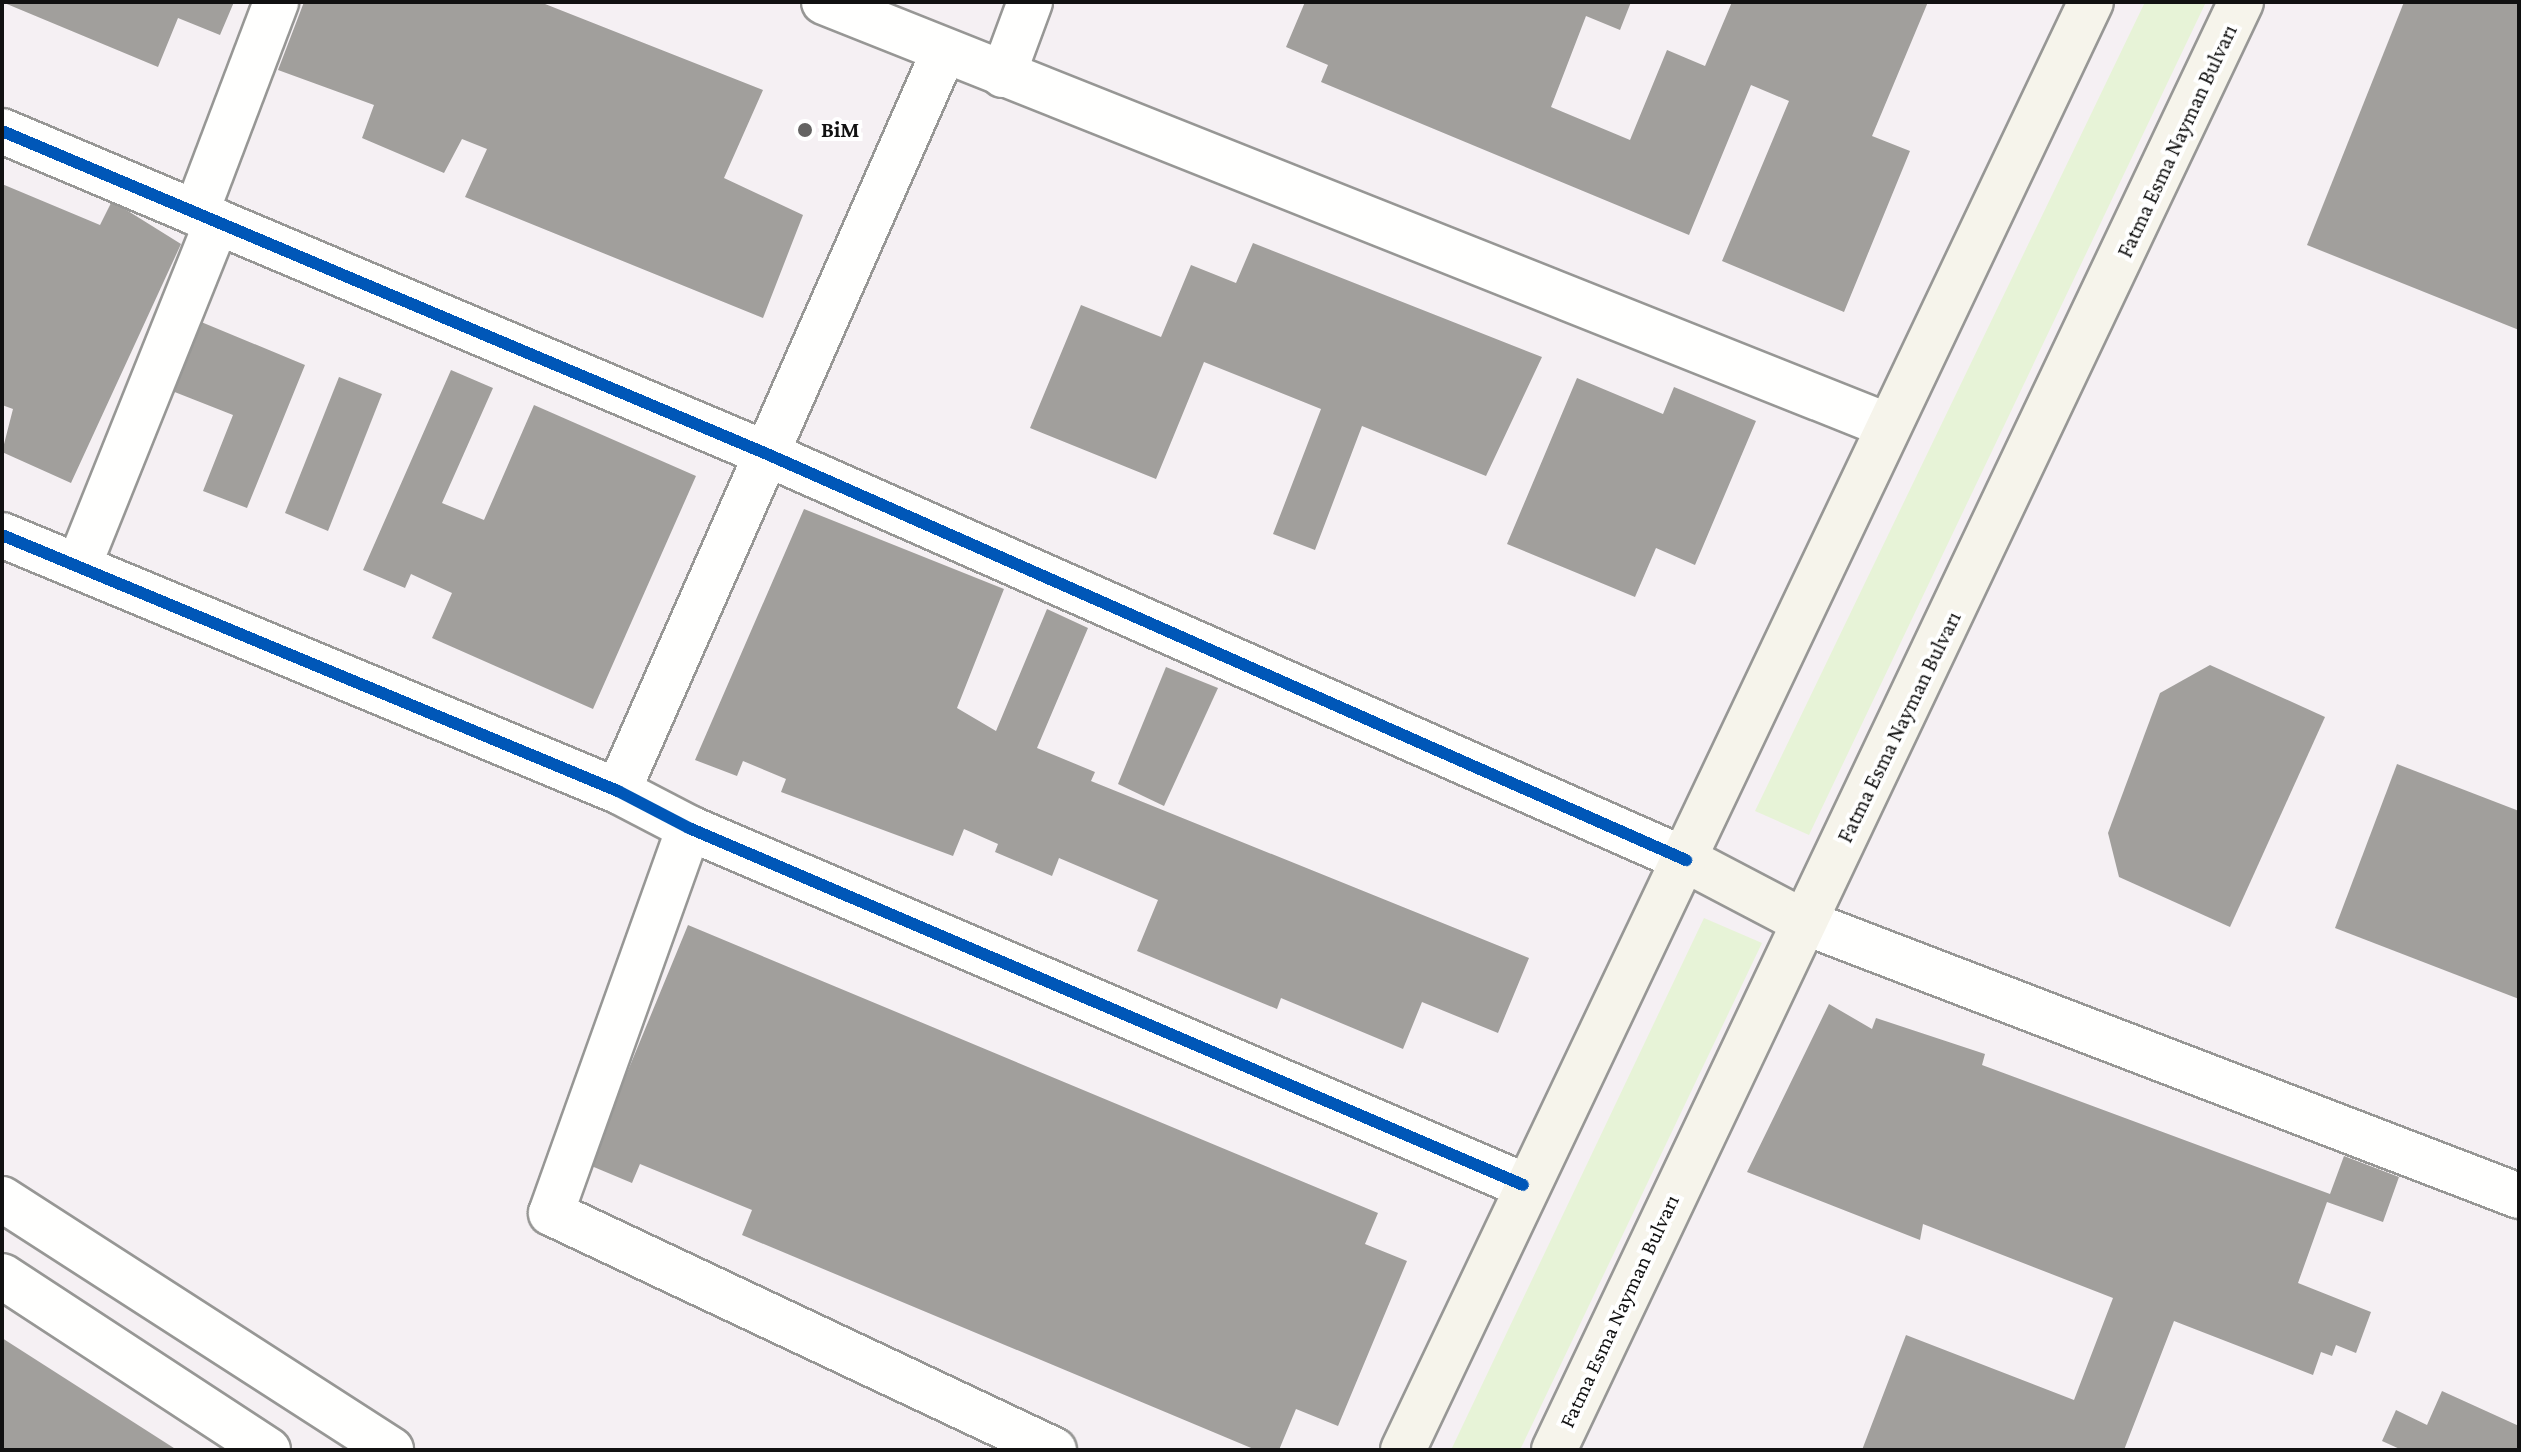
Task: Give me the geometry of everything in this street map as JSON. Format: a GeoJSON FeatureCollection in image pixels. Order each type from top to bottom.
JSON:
{"type":"FeatureCollection","features":[{"type":"Feature","properties":{"kind":"main road"},"geometry":{"type":"LineString","coordinates":[[1403,1450],[1523,1185],[1686,860],[1886,425],[2091,2]]}},
{"type":"Feature","properties":{"kind":"main road","name":"Fatma Esma Nayman Bulvarı"},"geometry":{"type":"LineString","coordinates":[[1554,1450],[2241,2]]}},
{"type":"Feature","properties":{"kind":"main road"},"geometry":{"type":"LineString","coordinates":[[1686,860],[1804,922]]}},
{"type":"Feature","properties":{"kind":"street"},"geometry":{"type":"LineString","coordinates":[[79,565],[207,218],[276,2]]}},
{"type":"Feature","properties":{"kind":"street"},"geometry":{"type":"LineString","coordinates":[[824,2],[1886,425]]}},
{"type":"Feature","properties":{"kind":"street"},"geometry":{"type":"LineString","coordinates":[[1003,75],[1030,2]]}},
{"type":"Feature","properties":{"kind":"street"},"geometry":{"type":"LineString","coordinates":[[618,791],[944,51]]}},
{"type":"Feature","properties":{"kind":"street"},"geometry":{"type":"LineString","coordinates":[[2,131],[767,454],[1686,860]]}},
{"type":"Feature","properties":{"kind":"street"},"geometry":{"type":"LineString","coordinates":[[2,535],[618,791],[689,828],[1523,1185]]}},
{"type":"Feature","properties":{"kind":"street"},"geometry":{"type":"LineString","coordinates":[[689,828],[551,1213],[1054,1450]]}},
{"type":"Feature","properties":{"kind":"street"},"geometry":{"type":"LineString","coordinates":[[1804,922],[2519,1196]]}},
{"type":"Feature","properties":{"kind":"street"},"geometry":{"type":"LineString","coordinates":[[2,1199],[391,1450]]}},
{"type":"Feature","properties":{"kind":"street"},"geometry":{"type":"LineString","coordinates":[[2,1276],[268,1450]]}},
{"type":"Feature","properties":{"kind":"shaded area"},"geometry":{"type":"Polygon","coordinates":[[[2,2],[2519,2],[2519,1450],[2,1450],[2,2]]]}},
{"type":"Feature","properties":{"kind":"green space"},"geometry":{"type":"Polygon","coordinates":[[[2145,2],[2206,2],[1809,835],[1755,811],[2145,2]]]}},
{"type":"Feature","properties":{"kind":"green space"},"geometry":{"type":"Polygon","coordinates":[[[1704,918],[1762,943],[1520,1450],[1451,1450],[1704,918]]]}},
{"type":"Feature","properties":{"kind":"building"},"geometry":{"type":"Polygon","coordinates":[[[2,2],[234,2],[220,35],[178,18],[158,67],[2,2]]]}},
{"type":"Feature","properties":{"kind":"building"},"geometry":{"type":"Polygon","coordinates":[[[304,2],[540,2],[763,90],[724,178],[803,215],[763,318],[465,197],[487,149],[462,139],[444,173],[362,138],[374,105],[278,70],[304,2]]]}},
{"type":"Feature","properties":{"kind":"building"},"geometry":{"type":"Polygon","coordinates":[[[1305,2],[1631,2],[1620,30],[1586,16],[1551,107],[1630,140],[1667,50],[1705,66],[1732,2],[1928,2],[1872,136],[1910,151],[1844,312],[1722,261],[1789,101],[1751,85],[1689,235],[1321,82],[1328,65],[1286,47],[1305,2]]]}},
{"type":"Feature","properties":{"kind":"building"},"geometry":{"type":"Polygon","coordinates":[[[2404,2],[2519,2],[2519,330],[2307,245],[2404,2]]]}},
{"type":"Feature","properties":{"kind":"building"},"geometry":{"type":"Polygon","coordinates":[[[2,184],[100,225],[112,201],[181,244],[71,483],[2,452],[13,409],[2,405],[2,184]]]}},
{"type":"Feature","properties":{"kind":"building"},"geometry":{"type":"Polygon","coordinates":[[[1253,243],[1542,357],[1486,476],[1362,426],[1315,550],[1273,534],[1321,409],[1204,362],[1156,479],[1030,428],[1081,305],[1161,337],[1191,265],[1236,283],[1253,243]]]}},
{"type":"Feature","properties":{"kind":"building"},"geometry":{"type":"Polygon","coordinates":[[[194,319],[305,365],[247,508],[203,491],[233,415],[167,389],[194,319]]]}},
{"type":"Feature","properties":{"kind":"building"},"geometry":{"type":"Polygon","coordinates":[[[451,370],[493,388],[442,503],[484,520],[534,405],[696,476],[593,709],[432,638],[452,593],[411,574],[405,588],[363,570],[451,370]]]}},
{"type":"Feature","properties":{"kind":"building"},"geometry":{"type":"Polygon","coordinates":[[[339,377],[382,394],[328,531],[285,513],[339,377]]]}},
{"type":"Feature","properties":{"kind":"building"},"geometry":{"type":"Polygon","coordinates":[[[1577,378],[1663,414],[1674,387],[1756,421],[1695,565],[1656,548],[1635,597],[1507,544],[1577,378]]]}},
{"type":"Feature","properties":{"kind":"building"},"geometry":{"type":"Polygon","coordinates":[[[804,509],[1004,589],[957,708],[996,731],[1047,609],[1088,628],[1037,748],[1095,772],[1091,781],[1529,958],[1498,1033],[1422,1002],[1403,1049],[1281,998],[1277,1009],[1137,951],[1158,900],[1059,858],[1052,876],[995,852],[998,844],[964,829],[953,856],[781,792],[786,779],[743,761],[737,776],[695,760],[804,509]]]}},
{"type":"Feature","properties":{"kind":"building"},"geometry":{"type":"Polygon","coordinates":[[[2210,665],[2325,717],[2230,927],[2119,877],[2108,833],[2160,693],[2210,665]]]}},
{"type":"Feature","properties":{"kind":"building"},"geometry":{"type":"Polygon","coordinates":[[[1166,667],[1218,688],[1164,806],[1118,784],[1166,667]]]}},
{"type":"Feature","properties":{"kind":"building"},"geometry":{"type":"Polygon","coordinates":[[[2397,764],[2519,811],[2519,999],[2335,928],[2397,764]]]}},
{"type":"Feature","properties":{"kind":"building"},"geometry":{"type":"Polygon","coordinates":[[[688,925],[1378,1213],[1365,1244],[1407,1261],[1338,1426],[1296,1409],[1279,1450],[1256,1450],[742,1235],[752,1210],[640,1164],[632,1183],[589,1165],[688,925]]]}},
{"type":"Feature","properties":{"kind":"building"},"geometry":{"type":"Polygon","coordinates":[[[1829,1004],[1872,1029],[1876,1018],[1985,1054],[1982,1065],[2330,1194],[2344,1156],[2399,1177],[2383,1222],[2327,1202],[2298,1283],[2371,1312],[2356,1353],[2336,1345],[2332,1356],[2321,1352],[2313,1375],[2174,1321],[2124,1450],[1862,1450],[1906,1335],[2074,1400],[2113,1298],[1923,1224],[1920,1240],[1747,1172],[1829,1004]]]}},
{"type":"Feature","properties":{"kind":"building"},"geometry":{"type":"Polygon","coordinates":[[[2,1338],[177,1450],[2,1450],[2,1338]]]}},
{"type":"Feature","properties":{"kind":"building"},"geometry":{"type":"Polygon","coordinates":[[[2442,1391],[2519,1426],[2519,1450],[2402,1450],[2382,1441],[2396,1410],[2427,1425],[2442,1391]]]}},
{"type":"Feature","properties":{"kind":"cycle path"},"geometry":{"type":"LineString","coordinates":[[2,131],[767,454],[1686,860]]}},
{"type":"Feature","properties":{"kind":"cycle path"},"geometry":{"type":"LineString","coordinates":[[2,535],[618,791],[689,828],[1523,1185]]}},
{"type":"Feature","properties":{"kind":"place","name":"BiM"},"geometry":{"type":"Point","coordinates":[805,130]}}]}
